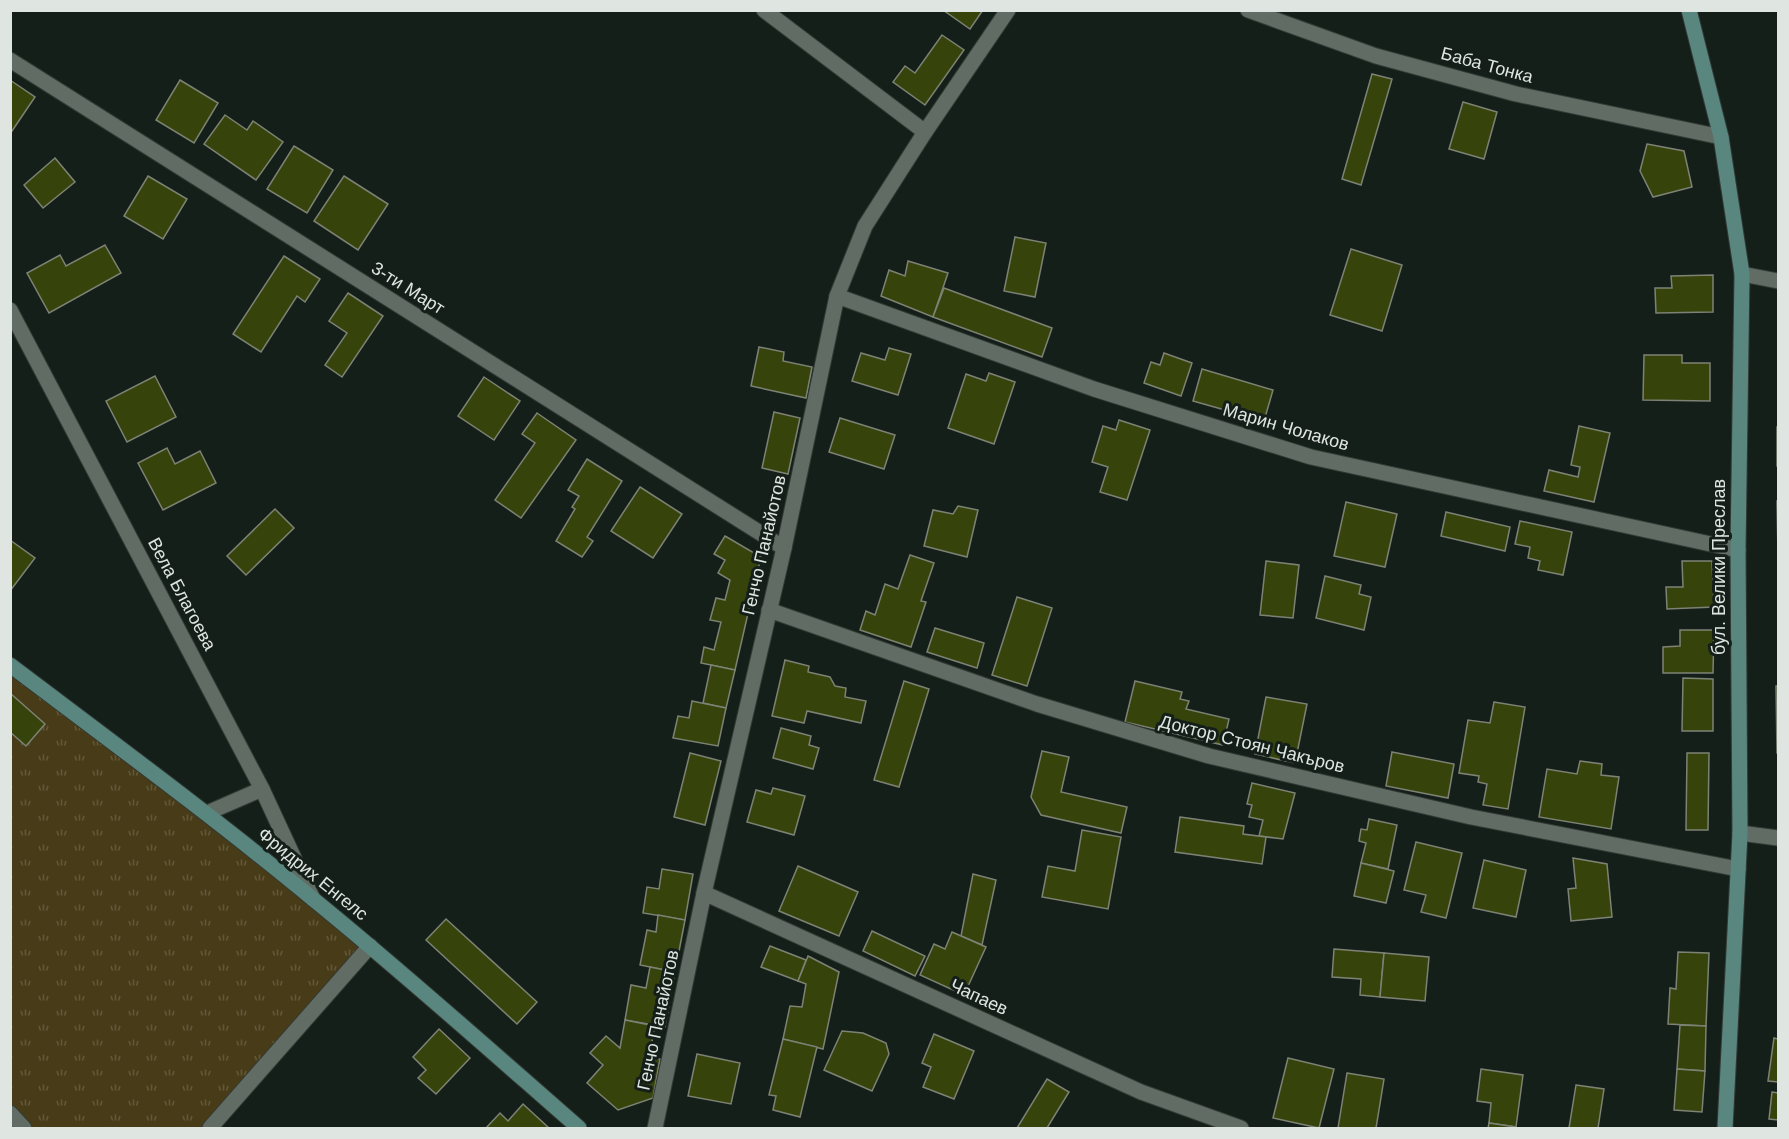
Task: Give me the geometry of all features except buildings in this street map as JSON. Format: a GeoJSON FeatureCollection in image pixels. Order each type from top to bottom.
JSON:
{"type":"FeatureCollection","features":[{"type":"Feature","properties":{"kind":"main road","name":"бул. Велики Преслав"},"geometry":{"type":"LineString","coordinates":[[1689,10],[1721,137],[1742,274],[1738,550],[1740,833],[1725,1128]]}},
{"type":"Feature","properties":{"kind":"main road","name":"Фридрих Енгелс"},"geometry":{"type":"LineString","coordinates":[[10,665],[207,813],[313,898],[579,1128]]}},
{"type":"Feature","properties":{"kind":"street"},"geometry":{"type":"LineString","coordinates":[[764,10],[925,132]]}},
{"type":"Feature","properties":{"kind":"street","name":"Генчо Панайотов"},"geometry":{"type":"LineString","coordinates":[[655,1128],[704,893],[784,548],[837,296],[866,226],[925,132],[1008,10]]}},
{"type":"Feature","properties":{"kind":"street","name":"Баба Тонка"},"geometry":{"type":"LineString","coordinates":[[1248,10],[1376,56],[1516,94],[1721,137]]}},
{"type":"Feature","properties":{"kind":"street","name":"3-ти Март"},"geometry":{"type":"LineString","coordinates":[[10,60],[784,548]]}},
{"type":"Feature","properties":{"kind":"street"},"geometry":{"type":"LineString","coordinates":[[1742,274],[1779,281]]}},
{"type":"Feature","properties":{"kind":"street","name":"Марин Чолаков"},"geometry":{"type":"LineString","coordinates":[[837,296],[1094,389],[1311,457],[1738,550]]}},
{"type":"Feature","properties":{"kind":"street","name":"Вела Благоева"},"geometry":{"type":"LineString","coordinates":[[10,310],[262,789],[313,898]]}},
{"type":"Feature","properties":{"kind":"street","name":"Доктор Стоян Чакъров"},"geometry":{"type":"LineString","coordinates":[[769,610],[1037,704],[1209,756],[1471,817],[1738,869]]}},
{"type":"Feature","properties":{"kind":"street"},"geometry":{"type":"LineString","coordinates":[[207,813],[262,789]]}},
{"type":"Feature","properties":{"kind":"street"},"geometry":{"type":"LineString","coordinates":[[1740,833],[1779,838]]}},
{"type":"Feature","properties":{"kind":"street","name":"Чапаев"},"geometry":{"type":"LineString","coordinates":[[704,893],[1141,1092],[1241,1128]]}},
{"type":"Feature","properties":{"kind":"street"},"geometry":{"type":"LineString","coordinates":[[210,1128],[370,946]]}},
{"type":"Feature","properties":{"kind":"street"},"geometry":{"type":"LineString","coordinates":[[10,1113],[24,1128]]}},
{"type":"Feature","properties":{"kind":"green space"},"geometry":{"type":"Polygon","coordinates":[[[11,665],[370,946],[210,1128],[24,1128],[11,1113],[11,665]]]}}]}
